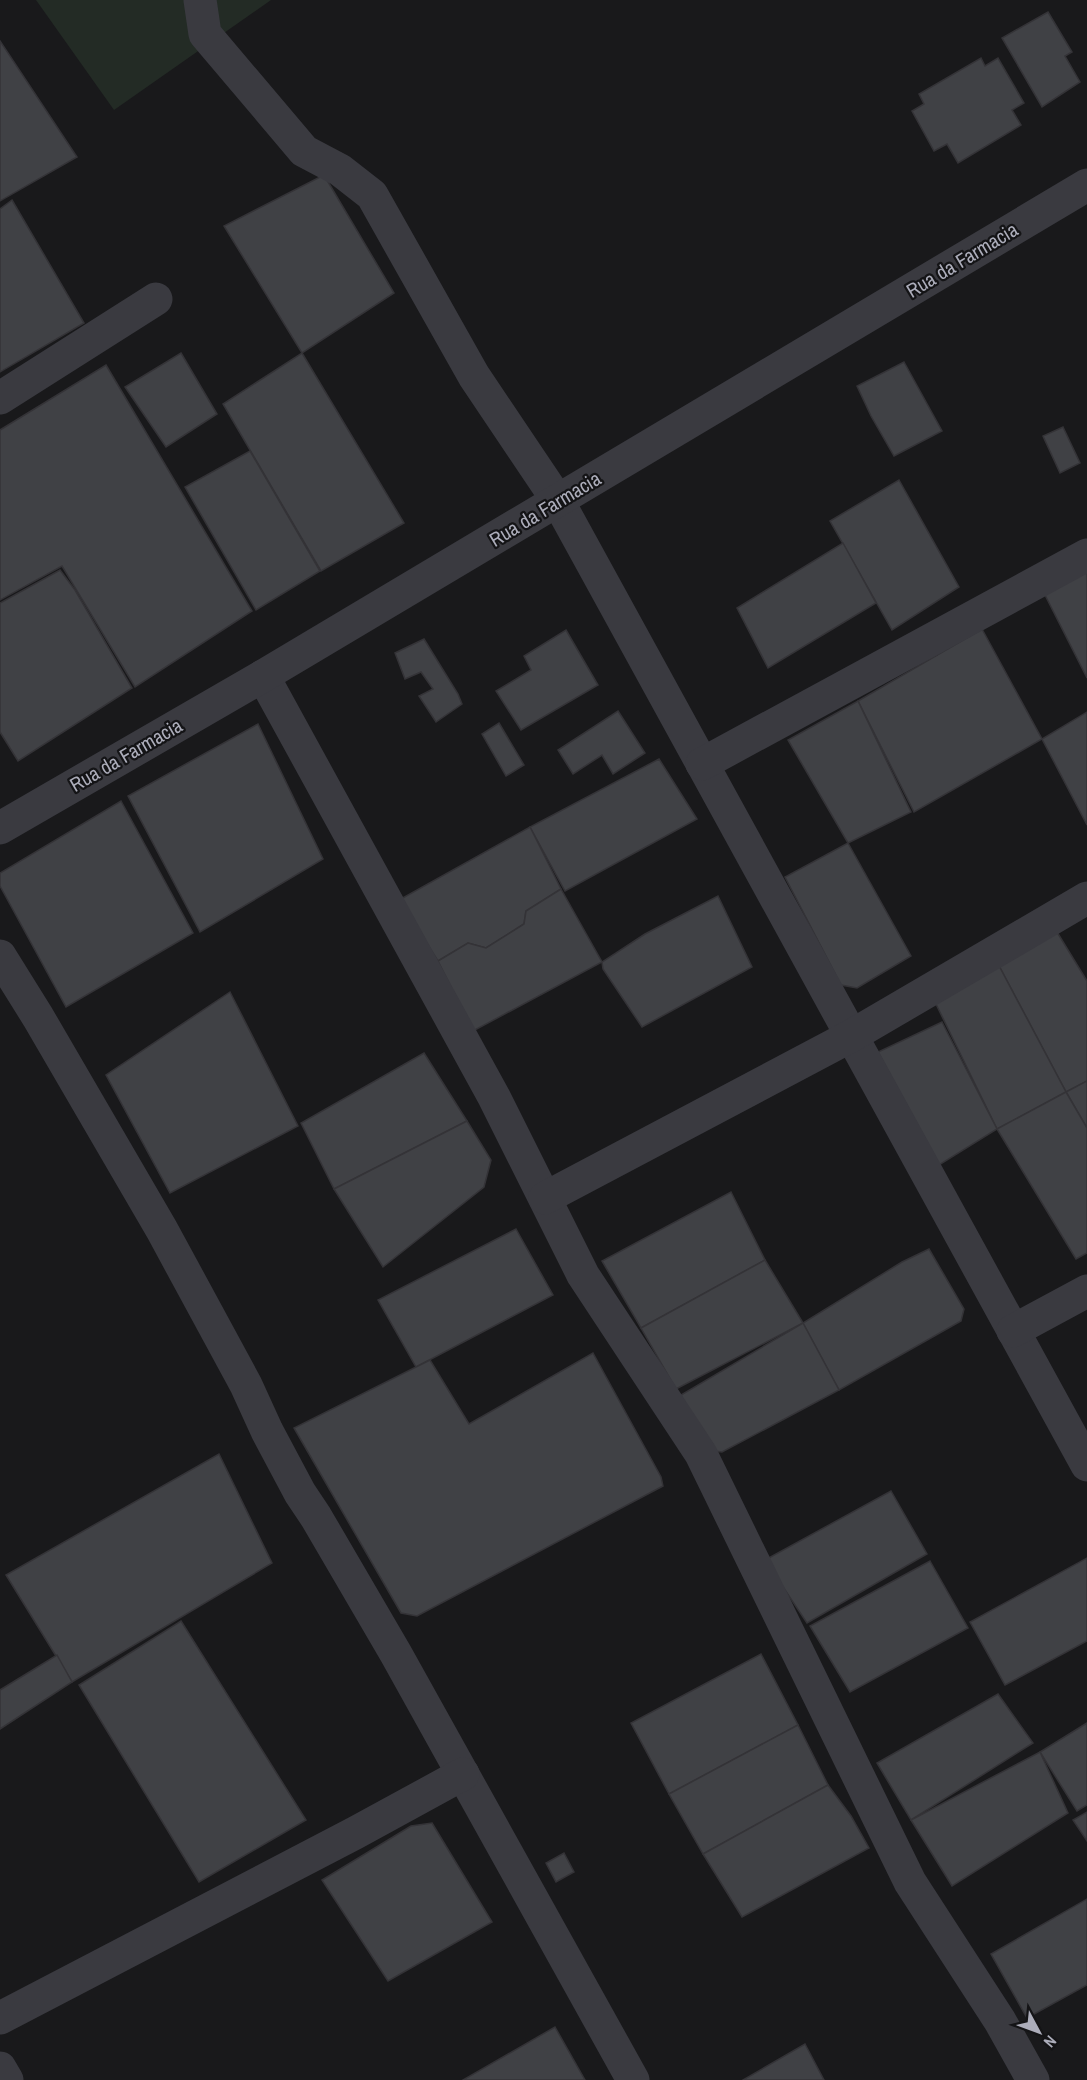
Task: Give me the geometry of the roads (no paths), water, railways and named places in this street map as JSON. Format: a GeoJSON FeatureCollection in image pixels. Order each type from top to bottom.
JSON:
{"type":"FeatureCollection","features":[{"type":"Feature","properties":{"kind":"street"},"geometry":{"type":"LineString","coordinates":[[200,0],[205,34],[304,151],[340,170],[372,195],[474,376],[558,501],[1087,1465]]}},
{"type":"Feature","properties":{"kind":"street","name":"Rua da Farmacia"},"geometry":{"type":"LineString","coordinates":[[0,828],[263,676],[1087,186]]}},
{"type":"Feature","properties":{"kind":"street"},"geometry":{"type":"LineString","coordinates":[[0,398],[156,299]]}},
{"type":"Feature","properties":{"kind":"street"},"geometry":{"type":"LineString","coordinates":[[702,764],[1087,555]]}},
{"type":"Feature","properties":{"kind":"street"},"geometry":{"type":"LineString","coordinates":[[263,676],[483,1076],[583,1275],[701,1454],[910,1882],[1000,2021],[1033,2080]]}},
{"type":"Feature","properties":{"kind":"street"},"geometry":{"type":"LineString","coordinates":[[544,1198],[851,1036],[1087,898]]}},
{"type":"Feature","properties":{"kind":"street"},"geometry":{"type":"LineString","coordinates":[[0,956],[162,1230],[246,1385],[300,1493],[322,1526],[396,1654],[633,2080]]}},
{"type":"Feature","properties":{"kind":"street"},"geometry":{"type":"LineString","coordinates":[[1013,1331],[1087,1291]]}},
{"type":"Feature","properties":{"kind":"street"},"geometry":{"type":"LineString","coordinates":[[0,2018],[355,1833],[463,1774]]}},
{"type":"Feature","properties":{"kind":"street"},"geometry":{"type":"LineString","coordinates":[[0,2068],[7,2080]]}}]}
